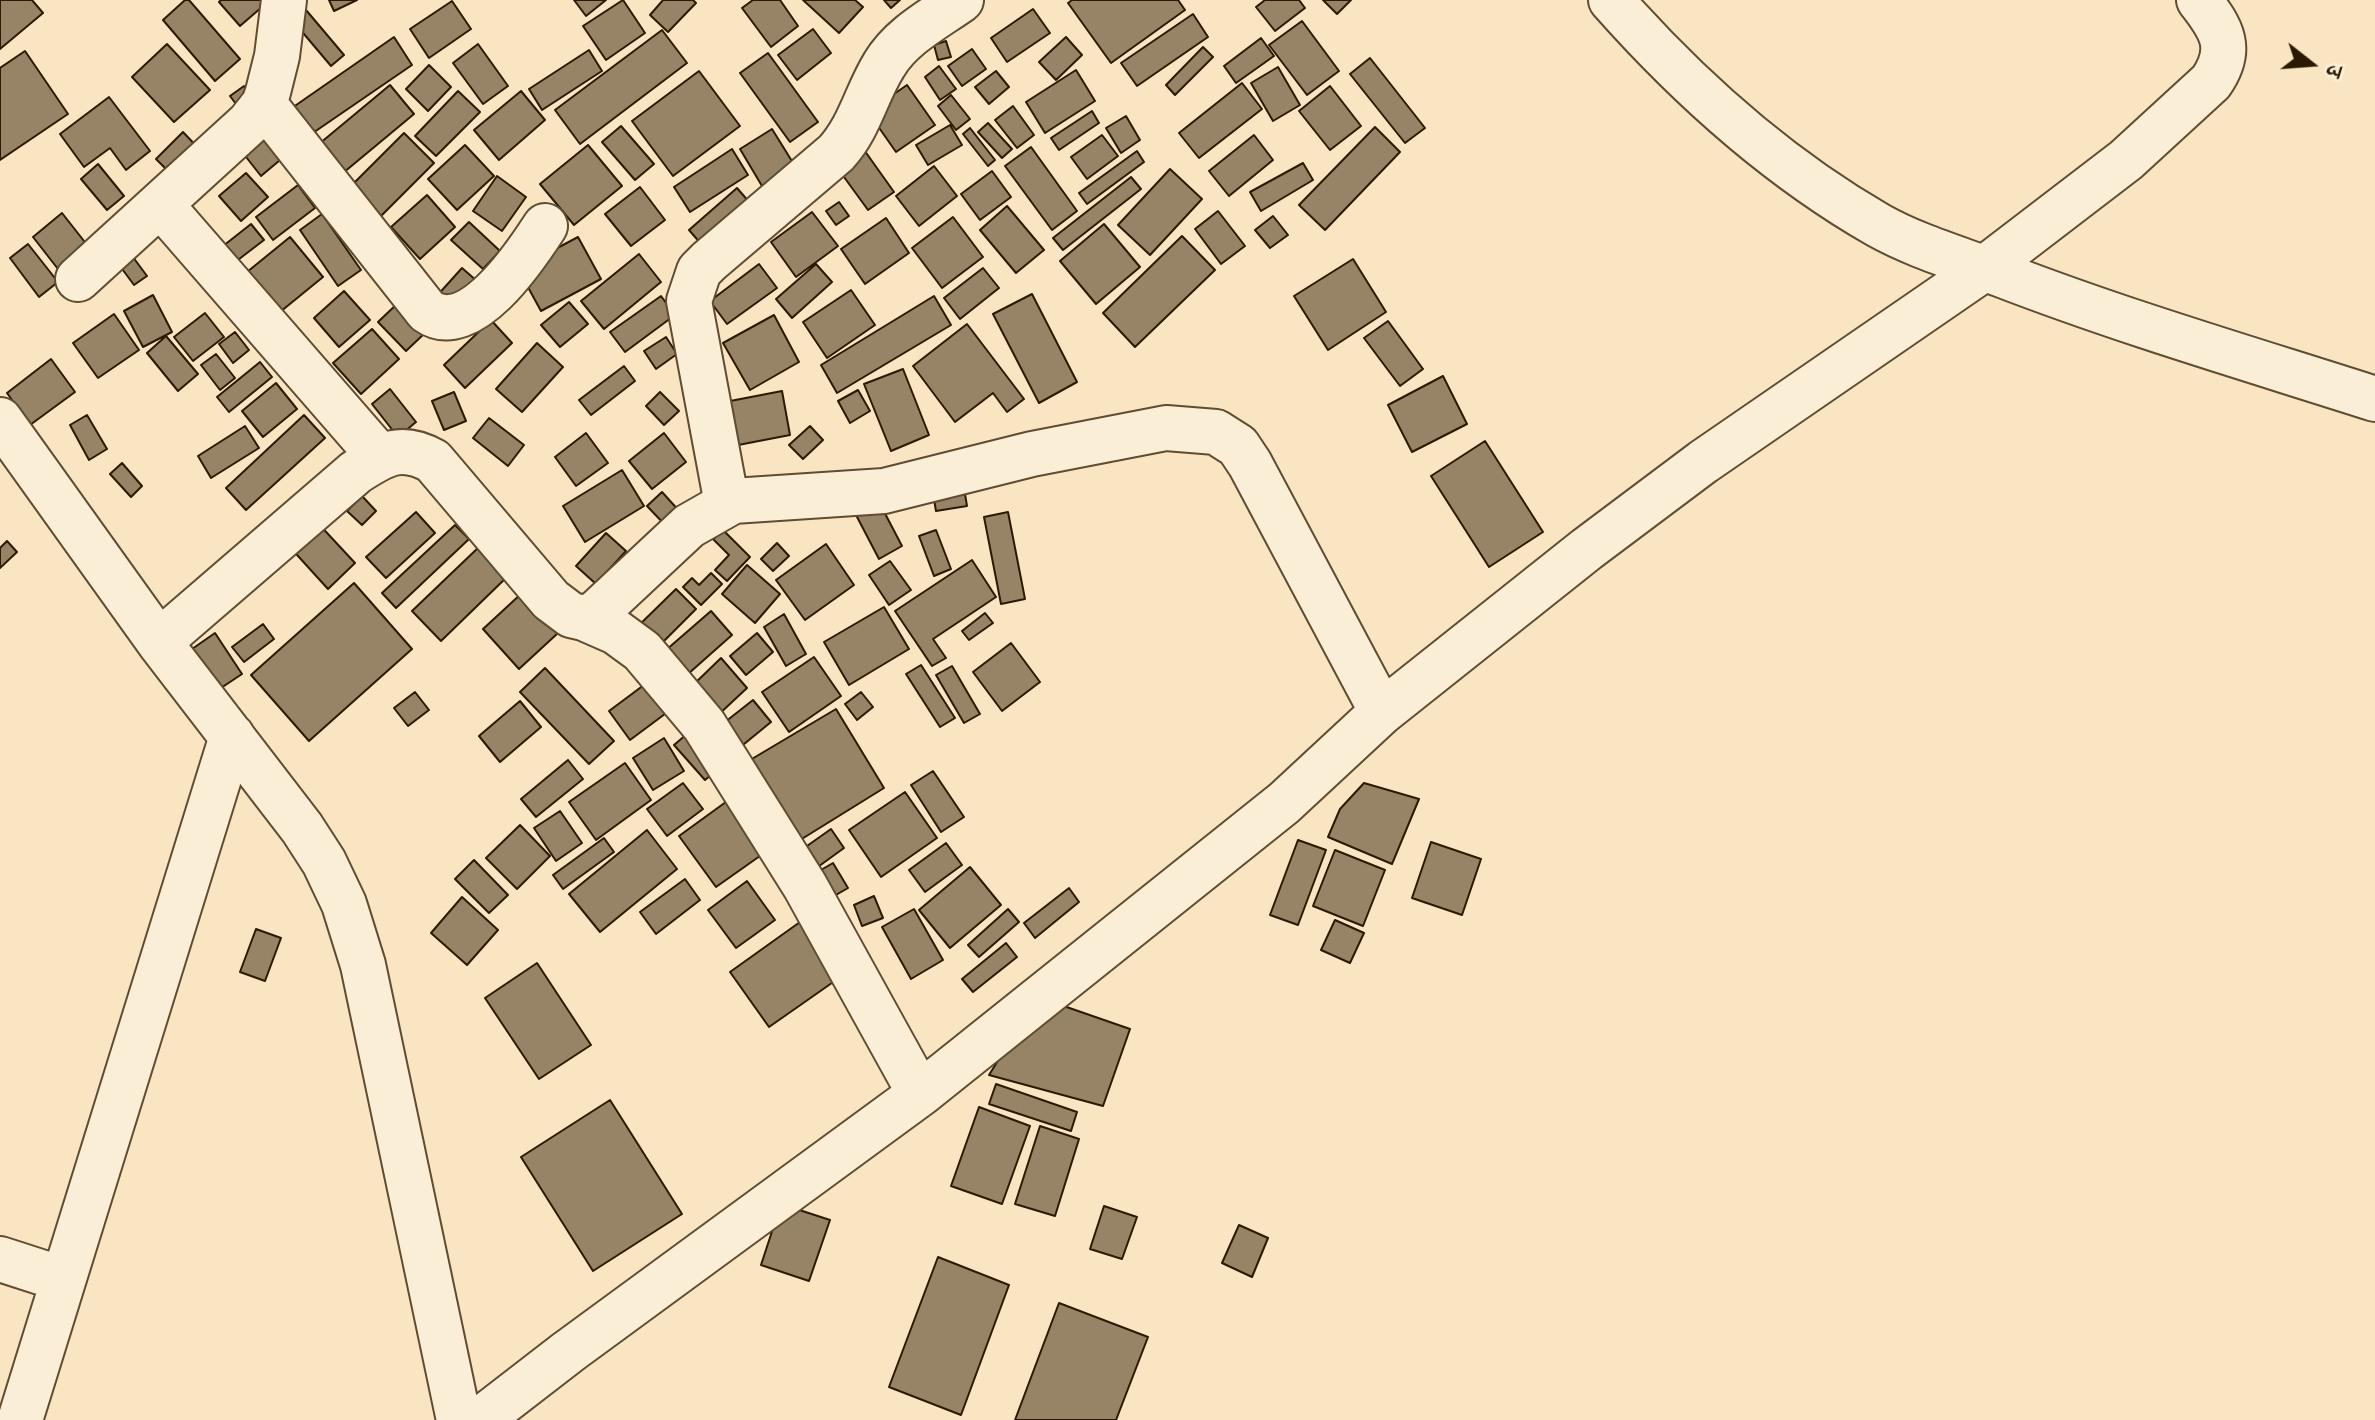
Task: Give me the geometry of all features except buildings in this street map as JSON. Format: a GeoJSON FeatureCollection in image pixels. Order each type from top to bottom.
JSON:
{"type":"FeatureCollection","features":[{"type":"Feature","properties":{"kind":"street"},"geometry":{"type":"LineString","coordinates":[[78,279],[249,123],[264,104],[277,56],[284,0]]}},
{"type":"Feature","properties":{"kind":"street"},"geometry":{"type":"LineString","coordinates":[[727,504],[689,301],[699,271],[836,153],[850,138],[883,65],[898,45],[961,0]]}},
{"type":"Feature","properties":{"kind":"street"},"geometry":{"type":"LineString","coordinates":[[1611,0],[1652,47],[1706,98],[1809,181],[1880,226],[1933,250],[2060,296],[2375,399]]}},
{"type":"Feature","properties":{"kind":"street"},"geometry":{"type":"LineString","coordinates":[[480,1420],[920,1094],[1284,803],[1382,712],[1587,549],[1703,462],[1985,268],[2126,160],[2211,82],[2221,68],[2225,52],[2217,23],[2199,0]]}},
{"type":"Feature","properties":{"kind":"street"},"geometry":{"type":"LineString","coordinates":[[264,104],[427,311],[436,318],[447,320],[465,314],[484,300],[528,252],[545,226]]}},
{"type":"Feature","properties":{"kind":"street"},"geometry":{"type":"LineString","coordinates":[[161,205],[380,457]]}},
{"type":"Feature","properties":{"kind":"street"},"geometry":{"type":"LineString","coordinates":[[0,420],[159,642],[302,828],[324,862],[344,904],[363,965],[459,1420]]}},
{"type":"Feature","properties":{"kind":"street"},"geometry":{"type":"LineString","coordinates":[[584,618],[606,605],[689,526],[727,504],[884,491],[1032,454],[1166,428],[1216,432],[1238,446],[1250,464],[1382,712]]}},
{"type":"Feature","properties":{"kind":"street"},"geometry":{"type":"LineString","coordinates":[[159,642],[356,472],[394,452],[408,451],[433,461],[551,600],[571,615],[616,632],[642,651],[704,725],[805,886],[920,1094]]}},
{"type":"Feature","properties":{"kind":"street"},"geometry":{"type":"LineString","coordinates":[[20,1420],[232,736]]}},
{"type":"Feature","properties":{"kind":"street"},"geometry":{"type":"LineString","coordinates":[[0,1259],[62,1279]]}}]}
